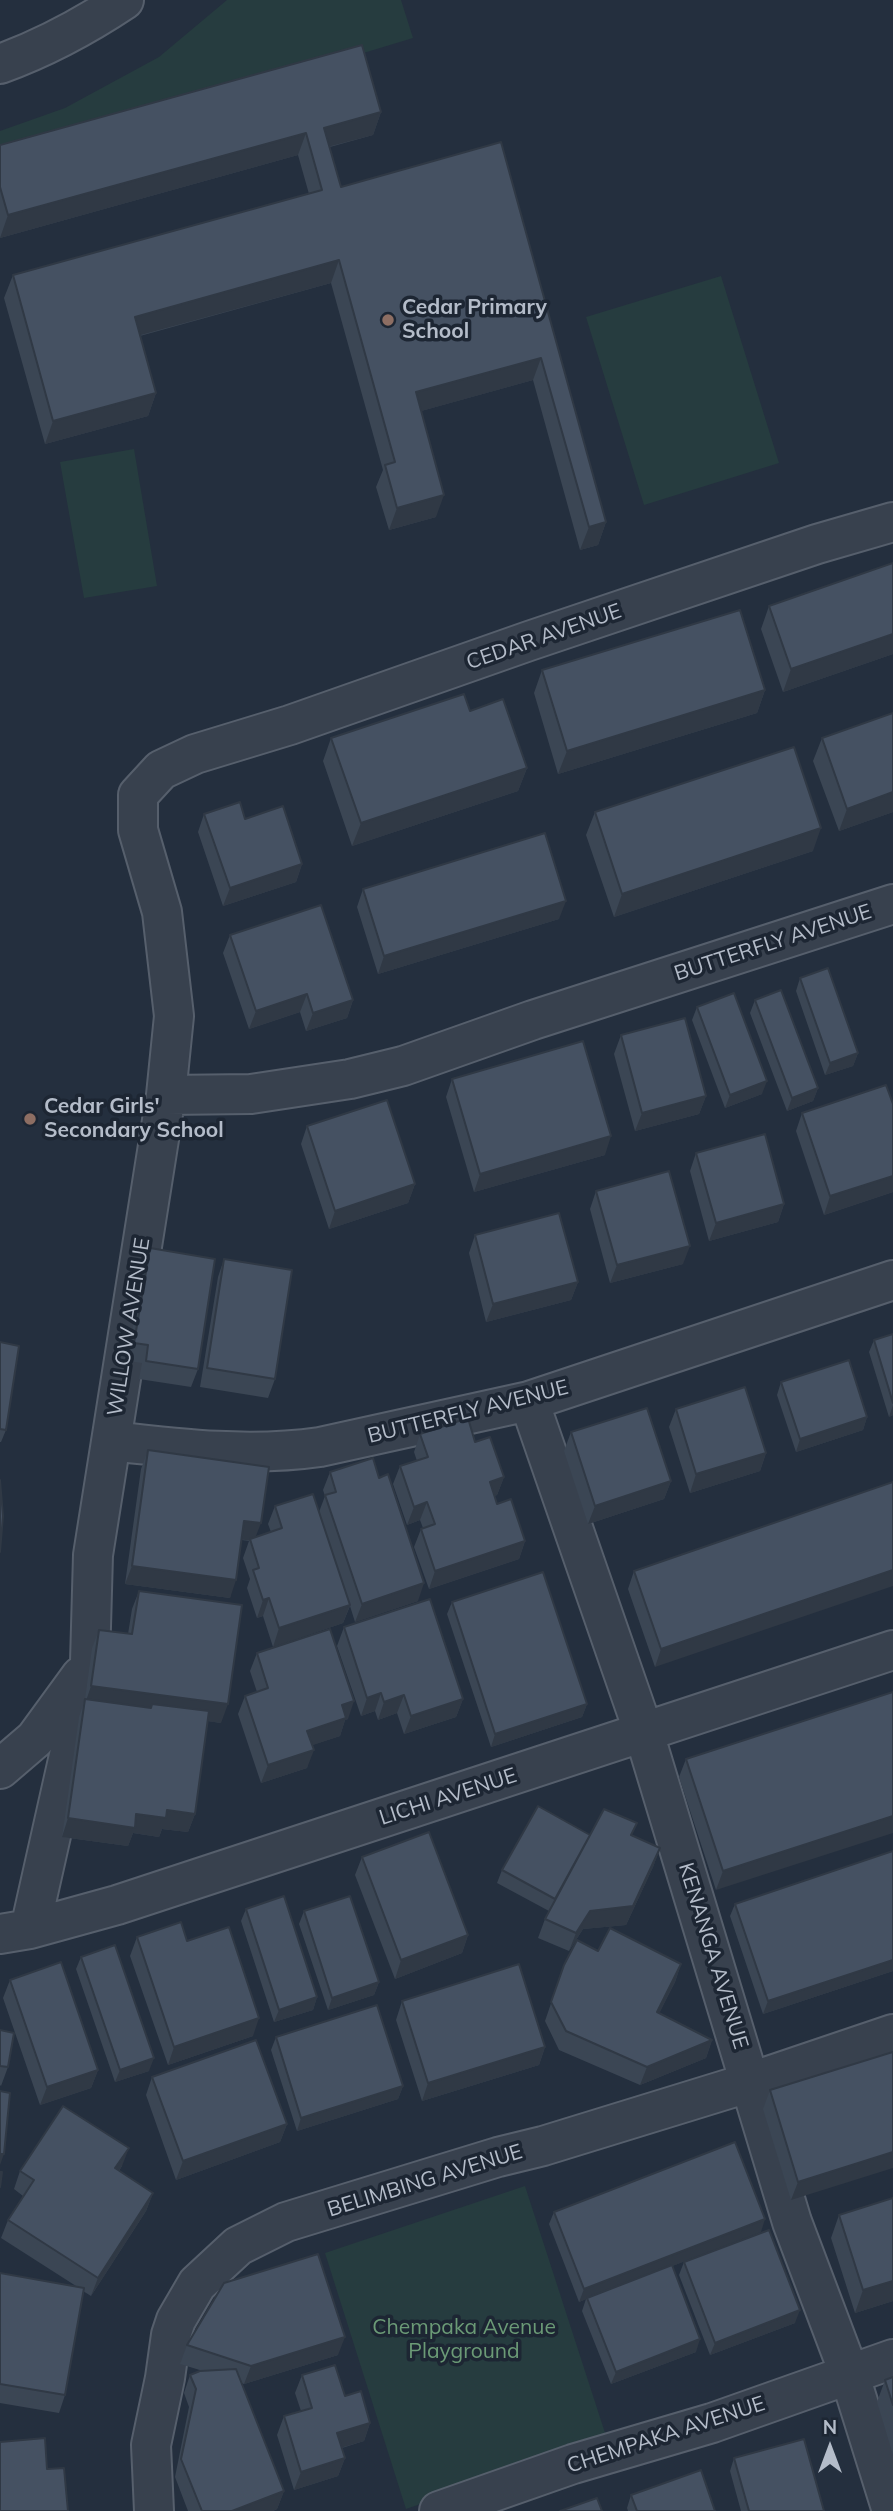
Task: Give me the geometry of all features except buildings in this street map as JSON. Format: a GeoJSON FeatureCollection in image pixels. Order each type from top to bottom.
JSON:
{"type":"FeatureCollection","features":[{"type":"Feature","properties":{"kind":"street"},"geometry":{"type":"LineString","coordinates":[[0,64],[32,52],[97,18],[124,0]]}},
{"type":"Feature","properties":{"kind":"street","name":"CEDAR AVENUE"},"geometry":{"type":"LineString","coordinates":[[195,754],[290,725],[817,544],[893,522]]}},
{"type":"Feature","properties":{"kind":"street","name":"WILLOW AVENUE"},"geometry":{"type":"LineString","coordinates":[[15,1931],[90,1662],[93,1555],[166,1095],[174,1016],[170,967],[162,912],[138,830],[138,795],[161,770],[195,754]]}},
{"type":"Feature","properties":{"kind":"street","name":"BUTTERFLY AVENUE"},"geometry":{"type":"LineString","coordinates":[[166,1095],[251,1094],[350,1079],[403,1066],[533,1020],[893,904]]}},
{"type":"Feature","properties":{"kind":"street","name":"BUTTERFLY AVENUE"},"geometry":{"type":"LineString","coordinates":[[112,1441],[214,1452],[292,1451],[320,1447],[529,1401],[893,1280]]}},
{"type":"Feature","properties":{"kind":"street","name":"KENANGA AVENUE"},"geometry":{"type":"LineString","coordinates":[[529,1401],[643,1733],[793,2222],[849,2373],[892,2511]]}},
{"type":"Feature","properties":{"kind":"street","name":"LICHI AVENUE"},"geometry":{"type":"LineString","coordinates":[[15,1931],[117,1905],[893,1650]]}},
{"type":"Feature","properties":{"kind":"street"},"geometry":{"type":"LineString","coordinates":[[0,1769],[35,1740],[90,1662]]}},
{"type":"Feature","properties":{"kind":"street","name":"BELIMBING AVENUE"},"geometry":{"type":"LineString","coordinates":[[154,2511],[150,2445],[171,2335],[176,2320],[197,2284],[238,2246],[286,2222],[751,2082],[893,2035]]}},
{"type":"Feature","properties":{"kind":"street","name":"CHEMPAKA AVENUE"},"geometry":{"type":"LineString","coordinates":[[439,2511],[573,2464],[712,2423],[893,2359]]}},
{"type":"Feature","properties":{"kind":"green space"},"geometry":{"type":"Polygon","coordinates":[[[227,0],[401,0],[413,38],[0,163],[0,131],[65,108],[159,57],[227,0]]]}},
{"type":"Feature","properties":{"kind":"green space"},"geometry":{"type":"Polygon","coordinates":[[[721,276],[779,463],[644,505],[586,317],[721,276]]]}},
{"type":"Feature","properties":{"kind":"green space"},"geometry":{"type":"Polygon","coordinates":[[[134,449],[157,586],[84,598],[60,462],[134,449]]]}},
{"type":"Feature","properties":{"kind":"green space","name":"Chempaka Avenue Playground"},"geometry":{"type":"Polygon","coordinates":[[[525,2186],[607,2439],[406,2509],[325,2253],[525,2186]]]}},
{"type":"Feature","properties":{"kind":"place","name":"Cedar Primary School"},"geometry":{"type":"Point","coordinates":[388,320]}},
{"type":"Feature","properties":{"kind":"place","name":"Cedar Girls' Secondary School"},"geometry":{"type":"Point","coordinates":[30,1119]}}]}
